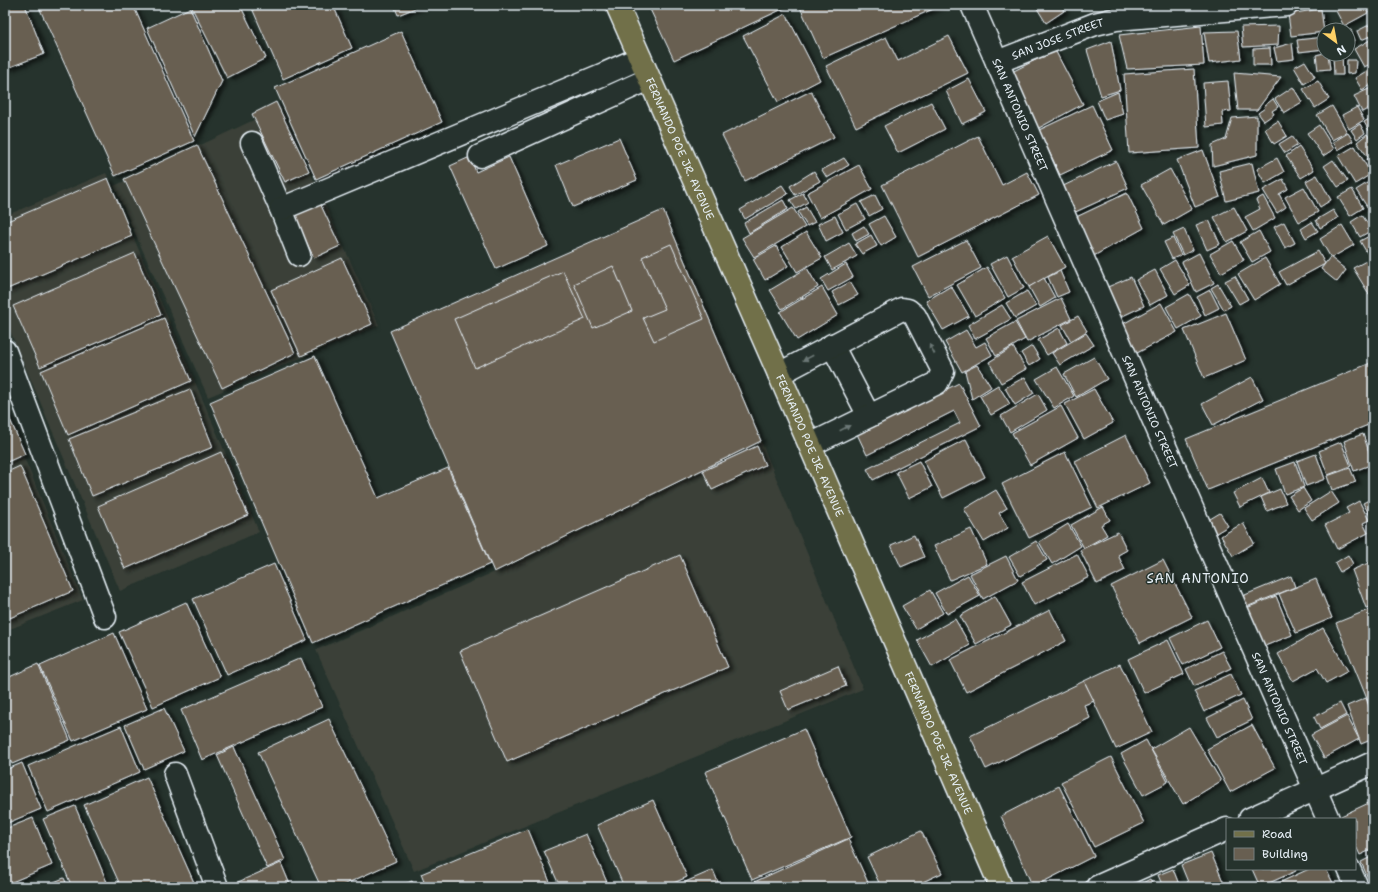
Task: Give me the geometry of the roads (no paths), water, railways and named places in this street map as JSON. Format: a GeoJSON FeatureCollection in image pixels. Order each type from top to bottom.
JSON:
{"type":"FeatureCollection","features":[{"type":"Feature","properties":{"kind":"main road","name":"FERNANDO POE JR. AVENUE"},"geometry":{"type":"LineString","coordinates":[[617,5],[779,374],[1001,887]]}},
{"type":"Feature","properties":{"kind":"street","name":"SAN ANTONIO STREET"},"geometry":{"type":"LineString","coordinates":[[972,5],[1328,818]]}},
{"type":"Feature","properties":{"kind":"street","name":"SAN JOSE STREET"},"geometry":{"type":"LineString","coordinates":[[997,62],[1095,24],[1114,12],[1288,5]]}},
{"type":"Feature","properties":{"kind":"street"},"geometry":{"type":"LineString","coordinates":[[282,209],[597,78],[640,58]]}},
{"type":"Feature","properties":{"kind":"street"},"geometry":{"type":"LineString","coordinates":[[480,156],[650,79]]}},
{"type":"Feature","properties":{"kind":"street"},"geometry":{"type":"LineString","coordinates":[[252,143],[282,209],[299,255]]}},
{"type":"Feature","properties":{"kind":"street"},"geometry":{"type":"LineString","coordinates":[[779,374],[902,309],[908,310],[915,316],[943,371],[937,383],[810,446]]}},
{"type":"Feature","properties":{"kind":"street"},"geometry":{"type":"LineString","coordinates":[[832,346],[869,416]]}},
{"type":"Feature","properties":{"kind":"street"},"geometry":{"type":"LineString","coordinates":[[5,351],[105,616]]}},
{"type":"Feature","properties":{"kind":"street"},"geometry":{"type":"LineString","coordinates":[[1252,818],[1373,763]]}},
{"type":"Feature","properties":{"kind":"street"},"geometry":{"type":"LineString","coordinates":[[175,774],[218,887]]}},
{"type":"Feature","properties":{"kind":"street"},"geometry":{"type":"LineString","coordinates":[[1097,887],[1226,829]]}},
{"type":"Feature","properties":{"kind":"street"},"geometry":{"type":"LineString","coordinates":[[1349,870],[1357,887]]}},
{"type":"Feature","properties":{"kind":"district","name":"SAN ANTONIO"},"geometry":{"type":"Point","coordinates":[1198,578]}}]}
